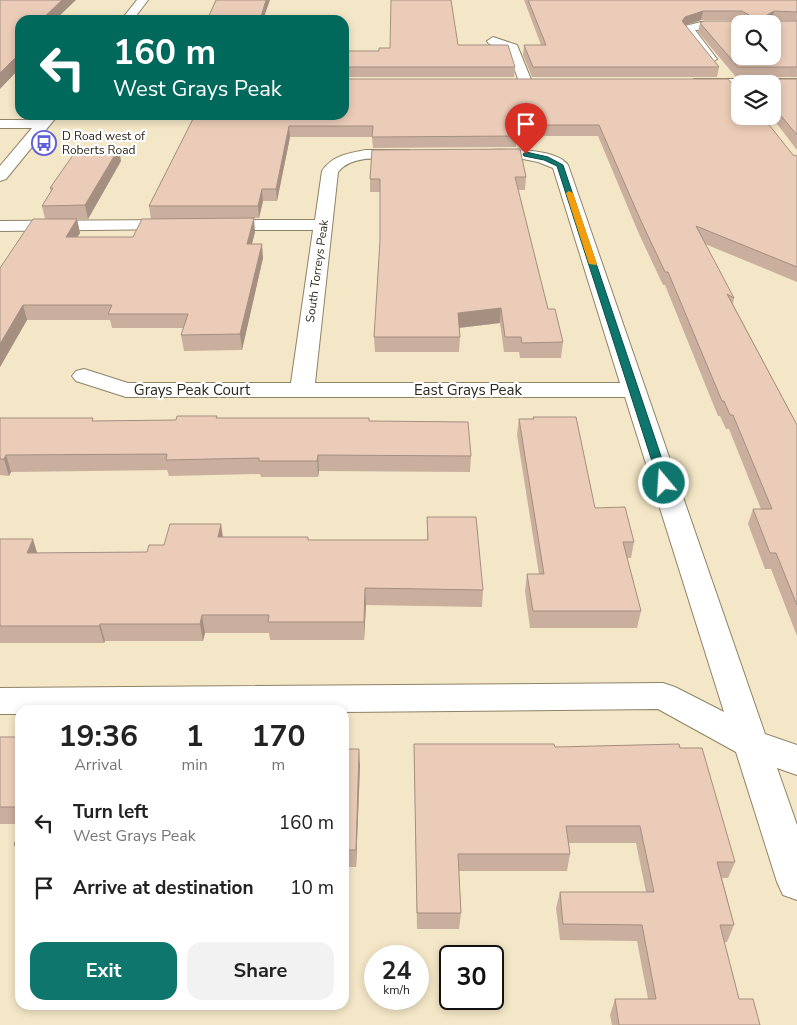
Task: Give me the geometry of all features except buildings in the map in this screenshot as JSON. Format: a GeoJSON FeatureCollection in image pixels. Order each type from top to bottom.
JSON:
{"type":"FeatureCollection","features":[{"type":"Feature","properties":{"kind":"street"},"geometry":{"type":"LineString","coordinates":[[131,15],[142,0]]}},
{"type":"Feature","properties":{"kind":"street"},"geometry":{"type":"LineString","coordinates":[[730,82],[688,30],[701,25],[731,25]]}},
{"type":"Feature","properties":{"kind":"street"},"geometry":{"type":"LineString","coordinates":[[493,41],[512,48],[530,82],[508,82]]}},
{"type":"Feature","properties":{"kind":"street"},"geometry":{"type":"LineString","coordinates":[[684,82],[797,82]]}},
{"type":"Feature","properties":{"kind":"street"},"geometry":{"type":"LineString","coordinates":[[0,124],[47,120]]}},
{"type":"Feature","properties":{"kind":"street"},"geometry":{"type":"LineString","coordinates":[[0,176],[47,120]]}},
{"type":"Feature","properties":{"kind":"street"},"geometry":{"type":"LineString","coordinates":[[470,154],[526,154],[546,158],[560,165],[797,882]]}},
{"type":"Feature","properties":{"kind":"street","name":"South Torreys Peak"},"geometry":{"type":"LineString","coordinates":[[302,390],[332,167],[344,160],[367,155],[422,155]]}},
{"type":"Feature","properties":{"kind":"street"},"geometry":{"type":"LineString","coordinates":[[0,226],[323,225]]}},
{"type":"Feature","properties":{"kind":"street","name":"Grays Peak Court"},"geometry":{"type":"LineString","coordinates":[[84,376],[126,390],[302,390]]}},
{"type":"Feature","properties":{"kind":"street","name":"East Grays Peak"},"geometry":{"type":"LineString","coordinates":[[302,390],[635,390]]}},
{"type":"Feature","properties":{"kind":"street"},"geometry":{"type":"LineString","coordinates":[[0,700],[663,696],[751,742],[797,760]]}},
{"type":"Feature","properties":{"kind":"slow traffic"},"geometry":{"type":"LineString","coordinates":[[569,193],[593,264]]}},
{"type":"Feature","properties":{"kind":"place","name":"D Road west of Roberts Road"},"geometry":{"type":"Point","coordinates":[44,143]}},
{"type":"Feature","properties":{"kind":"route"},"geometry":{"type":"LineString","coordinates":[[526,154],[546,158],[560,165],[664,483]]}}]}
